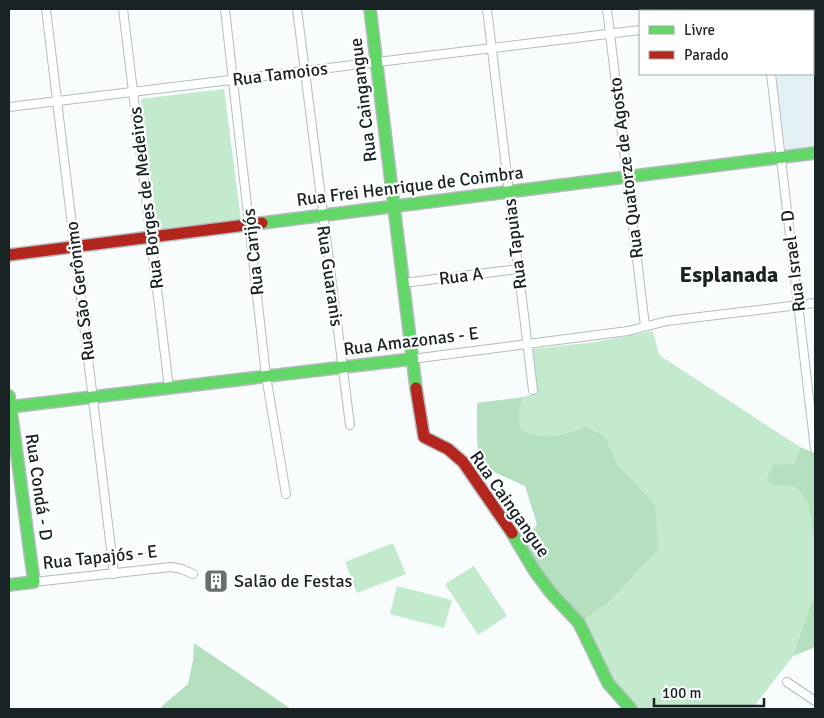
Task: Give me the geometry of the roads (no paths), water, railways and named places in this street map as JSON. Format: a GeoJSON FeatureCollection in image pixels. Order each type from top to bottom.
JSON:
{"type":"FeatureCollection","features":[{"type":"Feature","properties":{"kind":"street","name":"Rua São Gerônimo"},"geometry":{"type":"LineString","coordinates":[[46,9],[114,574]]}},
{"type":"Feature","properties":{"kind":"street","name":"Rua Borges de Medeiros"},"geometry":{"type":"LineString","coordinates":[[123,9],[169,388]]}},
{"type":"Feature","properties":{"kind":"street","name":"Rua Carijós"},"geometry":{"type":"LineString","coordinates":[[225,9],[266,376],[286,494]]}},
{"type":"Feature","properties":{"kind":"street","name":"Rua Guaranis"},"geometry":{"type":"LineString","coordinates":[[297,9],[350,425]]}},
{"type":"Feature","properties":{"kind":"street","name":"Rua Caingangue"},"geometry":{"type":"LineString","coordinates":[[370,9],[412,359],[424,437],[448,449],[463,462],[505,520],[534,570],[551,593],[580,623],[608,683],[631,709]]}},
{"type":"Feature","properties":{"kind":"street","name":"Rua Tapuias"},"geometry":{"type":"LineString","coordinates":[[487,9],[533,390]]}},
{"type":"Feature","properties":{"kind":"street","name":"Rua Quatorze de Agosto"},"geometry":{"type":"LineString","coordinates":[[607,9],[645,326]]}},
{"type":"Feature","properties":{"kind":"street","name":"Rua Tamoios"},"geometry":{"type":"LineString","coordinates":[[9,107],[639,30]]}},
{"type":"Feature","properties":{"kind":"street","name":"Rua Israel - D"},"geometry":{"type":"LineString","coordinates":[[771,75],[815,449]]}},
{"type":"Feature","properties":{"kind":"street","name":"Rua Frei Henrique de Coimbra"},"geometry":{"type":"LineString","coordinates":[[9,255],[815,153]]}},
{"type":"Feature","properties":{"kind":"street","name":"Rua A"},"geometry":{"type":"LineString","coordinates":[[403,283],[518,269]]}},
{"type":"Feature","properties":{"kind":"street","name":"Rua Amazonas - E"},"geometry":{"type":"LineString","coordinates":[[9,403],[92,397],[412,359],[628,331],[667,321],[815,303]]}},
{"type":"Feature","properties":{"kind":"street","name":"Rua Condá - D"},"geometry":{"type":"LineString","coordinates":[[9,403],[34,582]]}},
{"type":"Feature","properties":{"kind":"street","name":"Rua Tapajós - E"},"geometry":{"type":"LineString","coordinates":[[9,585],[171,567],[193,574]]}},
{"type":"Feature","properties":{"kind":"street"},"geometry":{"type":"LineString","coordinates":[[787,682],[815,701]]}},
{"type":"Feature","properties":{"kind":"place","name":"Salão de Festas"},"geometry":{"type":"Point","coordinates":[216,581]}},
{"type":"Feature","properties":{"kind":"district","name":"Esplanada"},"geometry":{"type":"Point","coordinates":[729,274]}}]}
